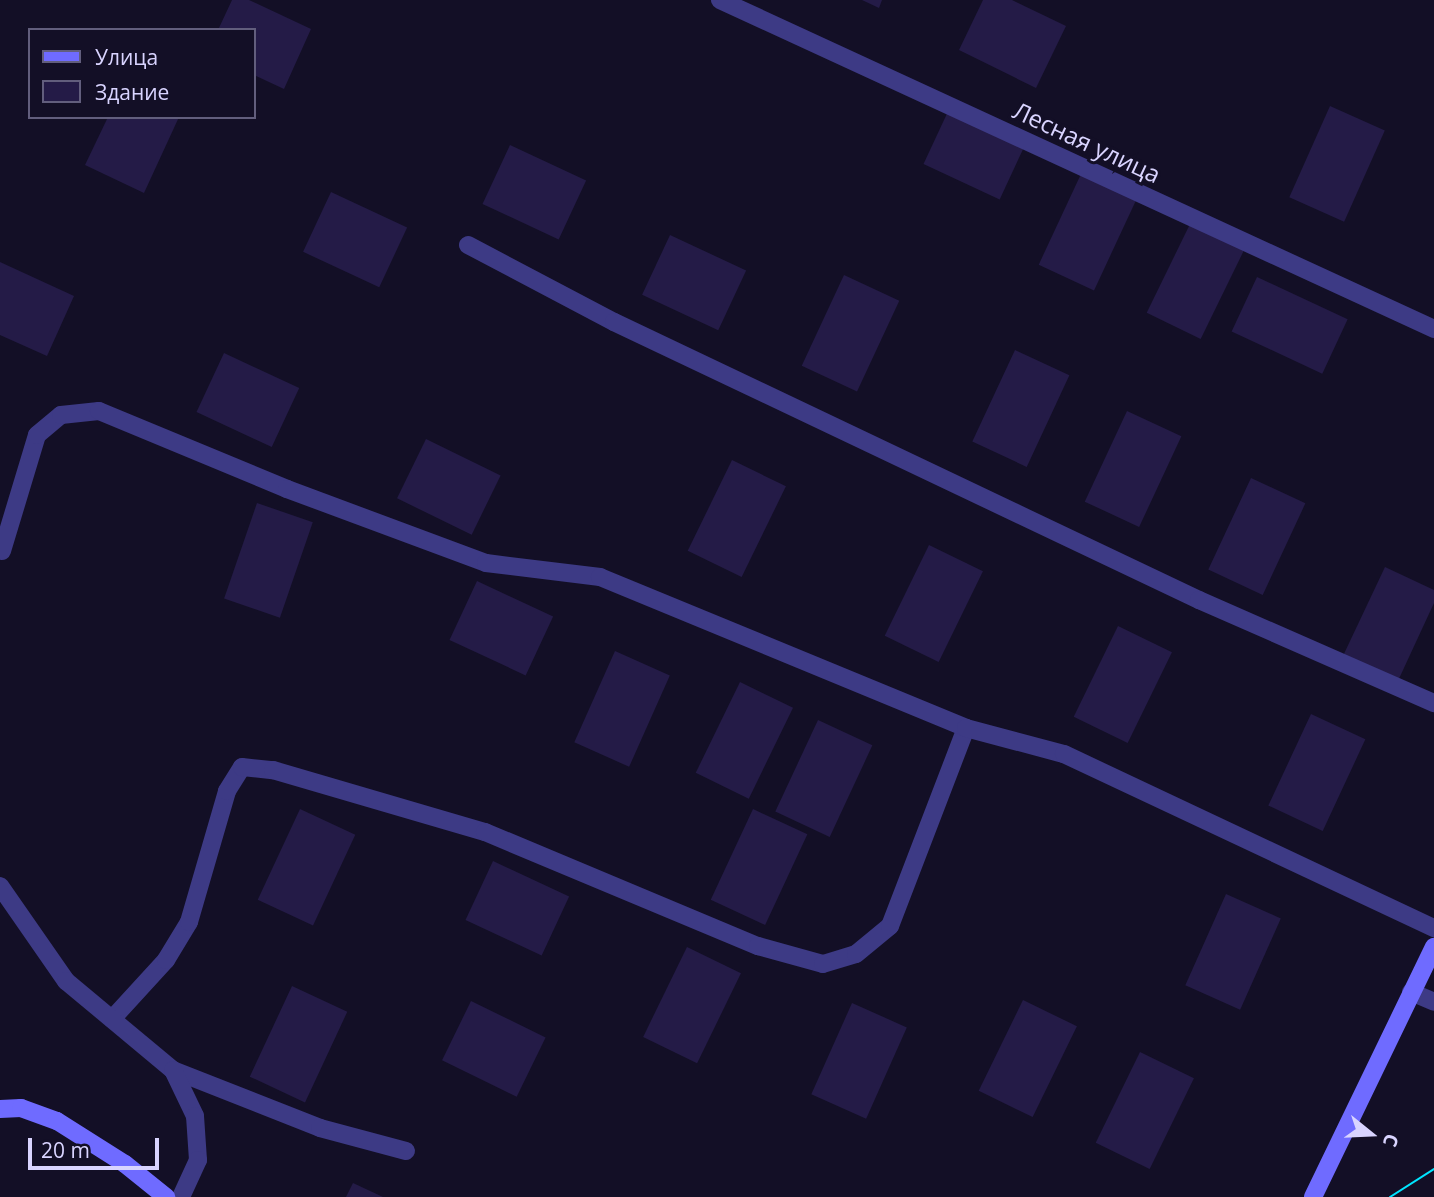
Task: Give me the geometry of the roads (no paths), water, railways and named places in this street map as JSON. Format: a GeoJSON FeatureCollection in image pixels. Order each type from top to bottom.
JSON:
{"type":"FeatureCollection","features":[{"type":"Feature","properties":{"kind":"street","name":"Лесная улица"},"geometry":{"type":"LineString","coordinates":[[720,0],[1434,329]]}},
{"type":"Feature","properties":{"kind":"street"},"geometry":{"type":"LineString","coordinates":[[468,246],[614,322],[1199,600],[1434,703]]}},
{"type":"Feature","properties":{"kind":"street"},"geometry":{"type":"LineString","coordinates":[[1,553],[37,435],[61,415],[99,411],[287,489],[486,563],[600,577],[966,728],[1064,754],[1434,928]]}},
{"type":"Feature","properties":{"kind":"street"},"geometry":{"type":"LineString","coordinates":[[112,1019],[166,960],[189,922],[227,791],[242,767],[272,770],[485,832],[758,946],[823,964],[856,954],[890,926],[966,728]]}},
{"type":"Feature","properties":{"kind":"street"},"geometry":{"type":"LineString","coordinates":[[0,886],[66,981],[173,1070],[320,1128],[406,1151]]}},
{"type":"Feature","properties":{"kind":"street"},"geometry":{"type":"LineString","coordinates":[[1313,1197],[1434,947]]}},
{"type":"Feature","properties":{"kind":"street"},"geometry":{"type":"LineString","coordinates":[[1411,992],[1434,1002]]}},
{"type":"Feature","properties":{"kind":"street"},"geometry":{"type":"LineString","coordinates":[[173,1070],[195,1116],[198,1149],[194,1171],[181,1197]]}},
{"type":"Feature","properties":{"kind":"street"},"geometry":{"type":"LineString","coordinates":[[0,1108],[21,1108],[57,1121],[125,1164],[166,1197]]}},
{"type":"Feature","properties":{"kind":"tram line"},"geometry":{"type":"LineString","coordinates":[[1390,1197],[1434,1169]]}}]}
